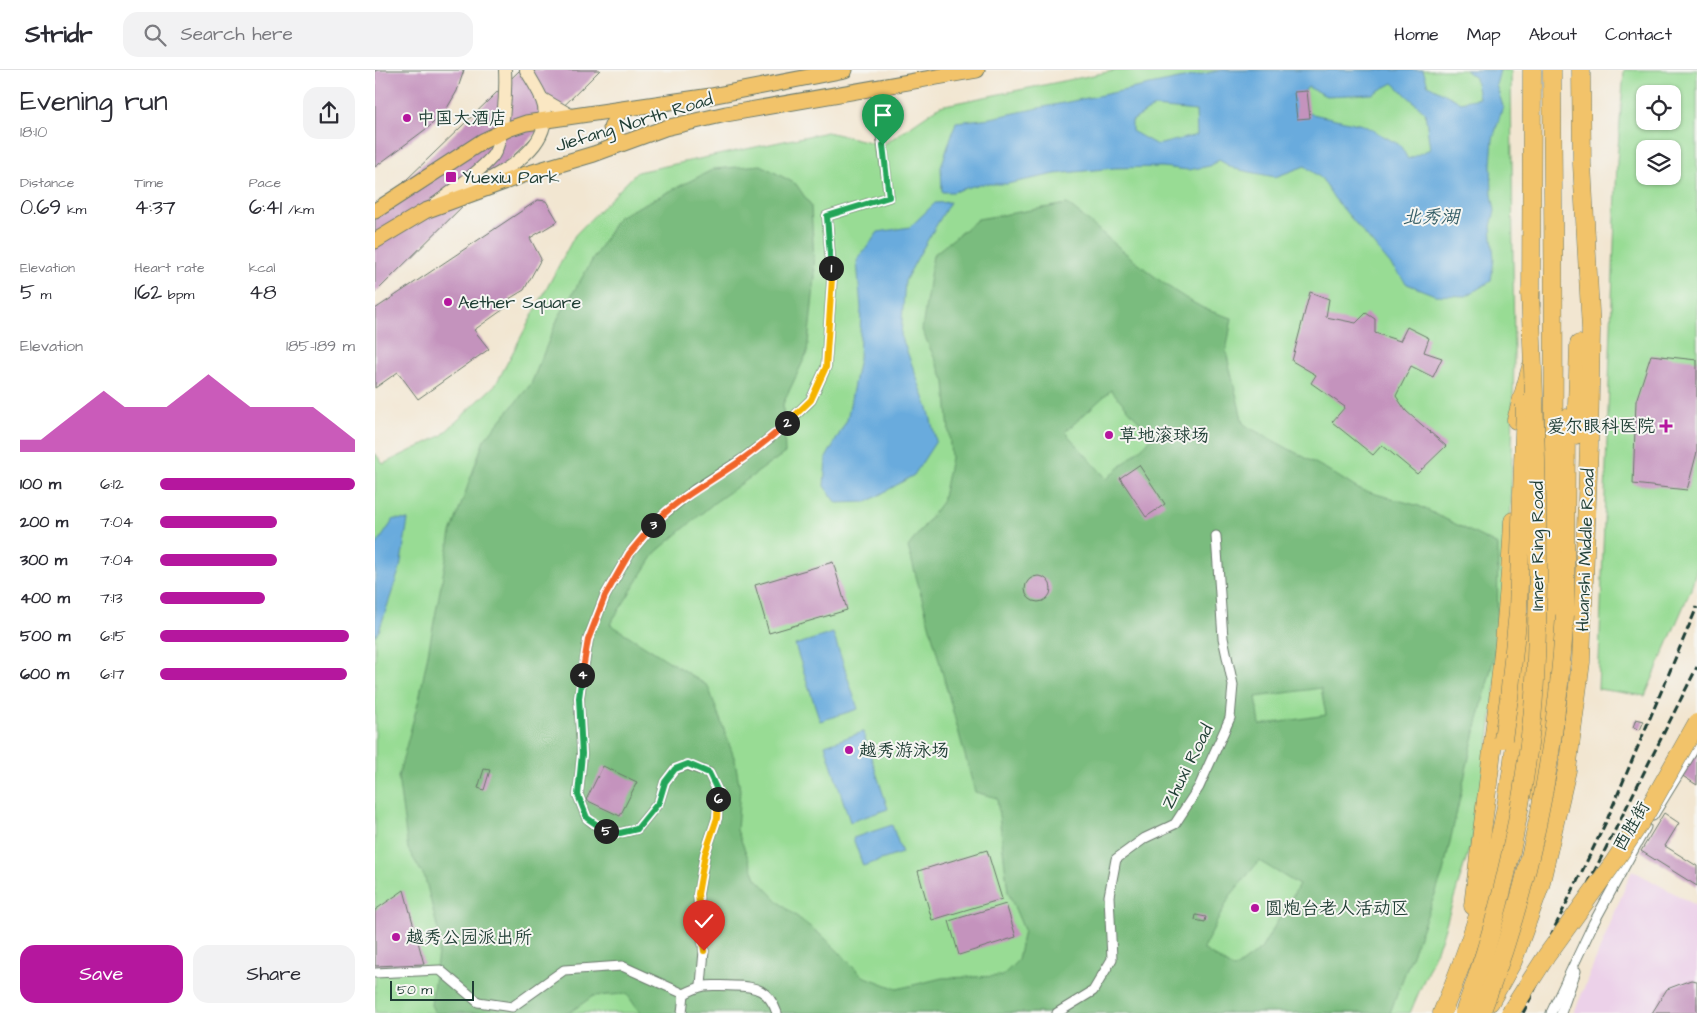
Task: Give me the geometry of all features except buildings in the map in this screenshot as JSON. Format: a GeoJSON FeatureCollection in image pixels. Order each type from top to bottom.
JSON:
{"type":"FeatureCollection","features":[{"type":"Feature","properties":{"kind":"highway","name":"Inner Ring Road"},"geometry":{"type":"LineString","coordinates":[[1464,1013],[1486,950],[1506,876],[1522,792],[1532,719],[1537,618],[1538,474],[1530,292],[1531,70]]}},
{"type":"Feature","properties":{"kind":"highway"},"geometry":{"type":"LineString","coordinates":[[1465,953],[1501,686],[1510,572],[1516,419],[1531,367],[1531,70]]}},
{"type":"Feature","properties":{"kind":"highway"},"geometry":{"type":"LineString","coordinates":[[1468,1013],[1500,937],[1518,879],[1534,803],[1545,721],[1553,592],[1555,323],[1559,199],[1552,70]]}},
{"type":"Feature","properties":{"kind":"highway","name":"Inner Ring Road"},"geometry":{"type":"LineString","coordinates":[[1564,70],[1559,199],[1567,480],[1565,615]]}},
{"type":"Feature","properties":{"kind":"highway","name":"Huanshi Middle Road"},"geometry":{"type":"LineString","coordinates":[[1482,1013],[1513,961],[1540,886],[1572,740],[1581,662],[1591,338],[1582,164],[1581,70]]}},
{"type":"Feature","properties":{"kind":"highway","name":"Inner Ring Road"},"geometry":{"type":"LineString","coordinates":[[1482,1013],[1500,964],[1528,873],[1554,737],[1561,670],[1574,483],[1580,307],[1582,164]]}},
{"type":"Feature","properties":{"kind":"highway"},"geometry":{"type":"LineString","coordinates":[[1442,1013],[1465,953],[1477,907],[1513,661],[1518,612],[1523,431],[1530,292]]}},
{"type":"Feature","properties":{"kind":"highway"},"geometry":{"type":"LineString","coordinates":[[1510,1013],[1547,955],[1609,870],[1644,817],[1697,723]]}},
{"type":"Feature","properties":{"kind":"highway"},"geometry":{"type":"LineString","coordinates":[[1489,1013],[1513,961]]}},
{"type":"Feature","properties":{"kind":"main road"},"geometry":{"type":"LineString","coordinates":[[425,211],[464,182],[493,156],[497,148],[503,113],[505,70]]}},
{"type":"Feature","properties":{"kind":"main road"},"geometry":{"type":"LineString","coordinates":[[425,211],[482,182],[525,156],[537,142],[541,135],[544,120],[541,98],[526,70]]}},
{"type":"Feature","properties":{"kind":"main road","name":"Jiefang North Road"},"geometry":{"type":"LineString","coordinates":[[375,212],[483,141],[500,132],[526,124],[711,96],[845,70]]}},
{"type":"Feature","properties":{"kind":"main road","name":"Jiefang North Road"},"geometry":{"type":"LineString","coordinates":[[375,241],[425,211],[523,175],[594,154],[665,128],[726,114],[977,70]]}},
{"type":"Feature","properties":{"kind":"main road"},"geometry":{"type":"LineString","coordinates":[[541,98],[572,116]]}},
{"type":"Feature","properties":{"kind":"main road"},"geometry":{"type":"LineString","coordinates":[[623,110],[617,115],[611,128],[616,139],[623,142]]}},
{"type":"Feature","properties":{"kind":"main road"},"geometry":{"type":"LineString","coordinates":[[483,141],[489,145],[493,156]]}},
{"type":"Feature","properties":{"kind":"street"},"geometry":{"type":"LineString","coordinates":[[701,985],[704,951],[698,894],[705,854],[717,818],[719,794],[709,773],[688,764],[675,769],[665,782],[659,802],[637,829],[620,833],[603,831],[587,818],[578,795],[582,754],[579,698],[588,640],[605,596],[629,554],[659,518],[694,490],[725,472],[749,454],[779,430],[811,400],[826,367],[832,278],[827,216],[889,197],[875,87]]}},
{"type":"Feature","properties":{"kind":"street","name":"Zhuxi Road"},"geometry":{"type":"LineString","coordinates":[[1057,1013],[1093,991],[1112,959],[1109,896],[1116,859],[1145,838],[1175,824],[1199,786],[1230,718],[1233,685],[1223,638],[1215,536]]}},
{"type":"Feature","properties":{"kind":"street","name":"西胜街"},"geometry":{"type":"LineString","coordinates":[[1551,1013],[1593,924],[1646,828],[1697,744]]}},
{"type":"Feature","properties":{"kind":"street","name":"西胜街"},"geometry":{"type":"LineString","coordinates":[[1561,1013],[1593,924]]}},
{"type":"Feature","properties":{"kind":"street"},"geometry":{"type":"LineString","coordinates":[[375,973],[440,970],[478,1002],[512,1007],[565,970],[622,966],[684,994]]}},
{"type":"Feature","properties":{"kind":"street"},"geometry":{"type":"LineString","coordinates":[[684,994],[701,985],[748,986],[758,989],[773,1002],[777,1013]]}},
{"type":"Feature","properties":{"kind":"street"},"geometry":{"type":"LineString","coordinates":[[682,1013],[684,994]]}},
{"type":"Feature","properties":{"kind":"shaded area"},"geometry":{"type":"Polygon","coordinates":[[[1632,870],[1697,906],[1697,1013],[1574,1013],[1632,870]]]}},
{"type":"Feature","properties":{"kind":"green space","name":"Yuexiu Park"},"geometry":{"type":"Polygon","coordinates":[[[1118,70],[1511,70],[1514,354],[1507,594],[1480,814],[1441,940],[1410,1013],[375,1013],[375,453],[383,464],[441,436],[496,384],[575,235],[637,172],[827,132],[883,145],[940,106],[1118,70]]]}},
{"type":"Feature","properties":{"kind":"green space"},"geometry":{"type":"Polygon","coordinates":[[[1624,70],[1697,70],[1697,568],[1691,589],[1645,696],[1598,689],[1617,161],[1624,70]]]}},
{"type":"Feature","properties":{"kind":"green space"},"geometry":{"type":"Polygon","coordinates":[[[761,165],[796,184],[811,206],[815,277],[807,353],[783,404],[785,453],[714,503],[656,552],[610,624],[708,686],[735,760],[740,790],[737,830],[756,878],[782,905],[826,939],[863,976],[897,989],[942,978],[1002,976],[1018,960],[1024,930],[1008,892],[997,798],[975,792],[908,547],[942,502],[951,458],[945,382],[922,330],[933,255],[978,219],[1067,204],[1167,286],[1203,308],[1232,318],[1226,352],[1243,423],[1248,427],[1328,470],[1358,489],[1419,506],[1498,545],[1497,645],[1472,744],[1443,873],[1390,1013],[640,1013],[627,994],[593,996],[569,1013],[435,1013],[431,1005],[440,938],[425,878],[408,849],[398,777],[420,695],[451,533],[484,440],[531,384],[558,318],[618,217],[714,169],[761,165]],[[1111,390],[1065,432],[1107,479],[1153,437],[1111,390]],[[1321,688],[1256,697],[1260,725],[1326,715],[1321,688]],[[1259,861],[1230,896],[1203,949],[1234,969],[1261,949],[1299,885],[1259,861]]]}},
{"type":"Feature","properties":{"kind":"water","name":"北秀湖"},"geometry":{"type":"Polygon","coordinates":[[[1222,70],[1423,70],[1428,85],[1460,102],[1479,98],[1475,78],[1465,70],[1500,70],[1496,85],[1503,106],[1493,139],[1491,164],[1492,194],[1495,211],[1491,226],[1494,259],[1491,281],[1466,296],[1435,295],[1407,284],[1334,198],[1322,179],[1305,166],[1275,177],[1235,169],[1219,160],[1210,166],[1188,170],[1162,167],[1114,168],[1055,174],[1007,184],[980,184],[953,192],[942,192],[941,167],[956,122],[991,118],[1222,70]],[[1393,83],[1372,94],[1326,96],[1308,87],[1303,93],[1308,113],[1363,125],[1400,145],[1408,159],[1430,149],[1425,112],[1393,83]],[[1154,107],[1132,121],[1132,131],[1157,145],[1197,135],[1196,111],[1154,107]]]}},
{"type":"Feature","properties":{"kind":"water"},"geometry":{"type":"Polygon","coordinates":[[[950,202],[905,281],[901,335],[929,411],[936,441],[914,475],[867,502],[837,503],[824,486],[826,458],[847,420],[859,358],[861,308],[857,261],[878,232],[910,227],[935,203],[950,202]]]}},
{"type":"Feature","properties":{"kind":"water"},"geometry":{"type":"Polygon","coordinates":[[[394,519],[408,520],[400,568],[379,631],[375,636],[375,547],[394,519]]]}},
{"type":"Feature","properties":{"kind":"water"},"geometry":{"type":"Polygon","coordinates":[[[833,633],[858,709],[820,721],[795,645],[833,633]]]}},
{"type":"Feature","properties":{"kind":"water"},"geometry":{"type":"Polygon","coordinates":[[[863,732],[888,809],[850,822],[825,745],[863,732]]]}},
{"type":"Feature","properties":{"kind":"water"},"geometry":{"type":"Polygon","coordinates":[[[892,825],[902,853],[863,866],[853,838],[892,825]]]}},
{"type":"Feature","properties":{"kind":"railway"},"geometry":{"type":"LineString","coordinates":[[1513,1013],[1606,822],[1697,607]]}},
{"type":"Feature","properties":{"kind":"railway"},"geometry":{"type":"LineString","coordinates":[[1523,1013],[1697,667]]}},
{"type":"Feature","properties":{"kind":"place","name":"中国大酒店"},"geometry":{"type":"Point","coordinates":[407,118]}},
{"type":"Feature","properties":{"kind":"place","name":"Yuexiu Park"},"geometry":{"type":"Point","coordinates":[451,177]}},
{"type":"Feature","properties":{"kind":"place","name":"Aether Square"},"geometry":{"type":"Point","coordinates":[448,302]}},
{"type":"Feature","properties":{"kind":"place","name":"爱尔眼科医院"},"geometry":{"type":"Point","coordinates":[1666,426]}},
{"type":"Feature","properties":{"kind":"place","name":"草地滚球场"},"geometry":{"type":"Point","coordinates":[1109,435]}},
{"type":"Feature","properties":{"kind":"place","name":"越秀游泳场"},"geometry":{"type":"Point","coordinates":[849,750]}},
{"type":"Feature","properties":{"kind":"place","name":"圆炮台老人活动区"},"geometry":{"type":"Point","coordinates":[1255,908]}},
{"type":"Feature","properties":{"kind":"place","name":"越秀公园派出所"},"geometry":{"type":"Point","coordinates":[396,937]}},
{"type":"Feature","properties":{"kind":"route"},"geometry":{"type":"LineString","coordinates":[[704,951],[698,894],[705,854],[717,818],[719,794],[709,773],[688,764],[675,769],[665,782],[659,802],[637,829],[620,833],[603,831],[587,818],[578,795],[582,754],[579,698],[588,640],[605,596],[629,554],[659,518],[694,490],[725,472],[741,460],[779,430],[811,400],[826,367],[832,278],[827,216],[889,197],[883,145]]}}]}
